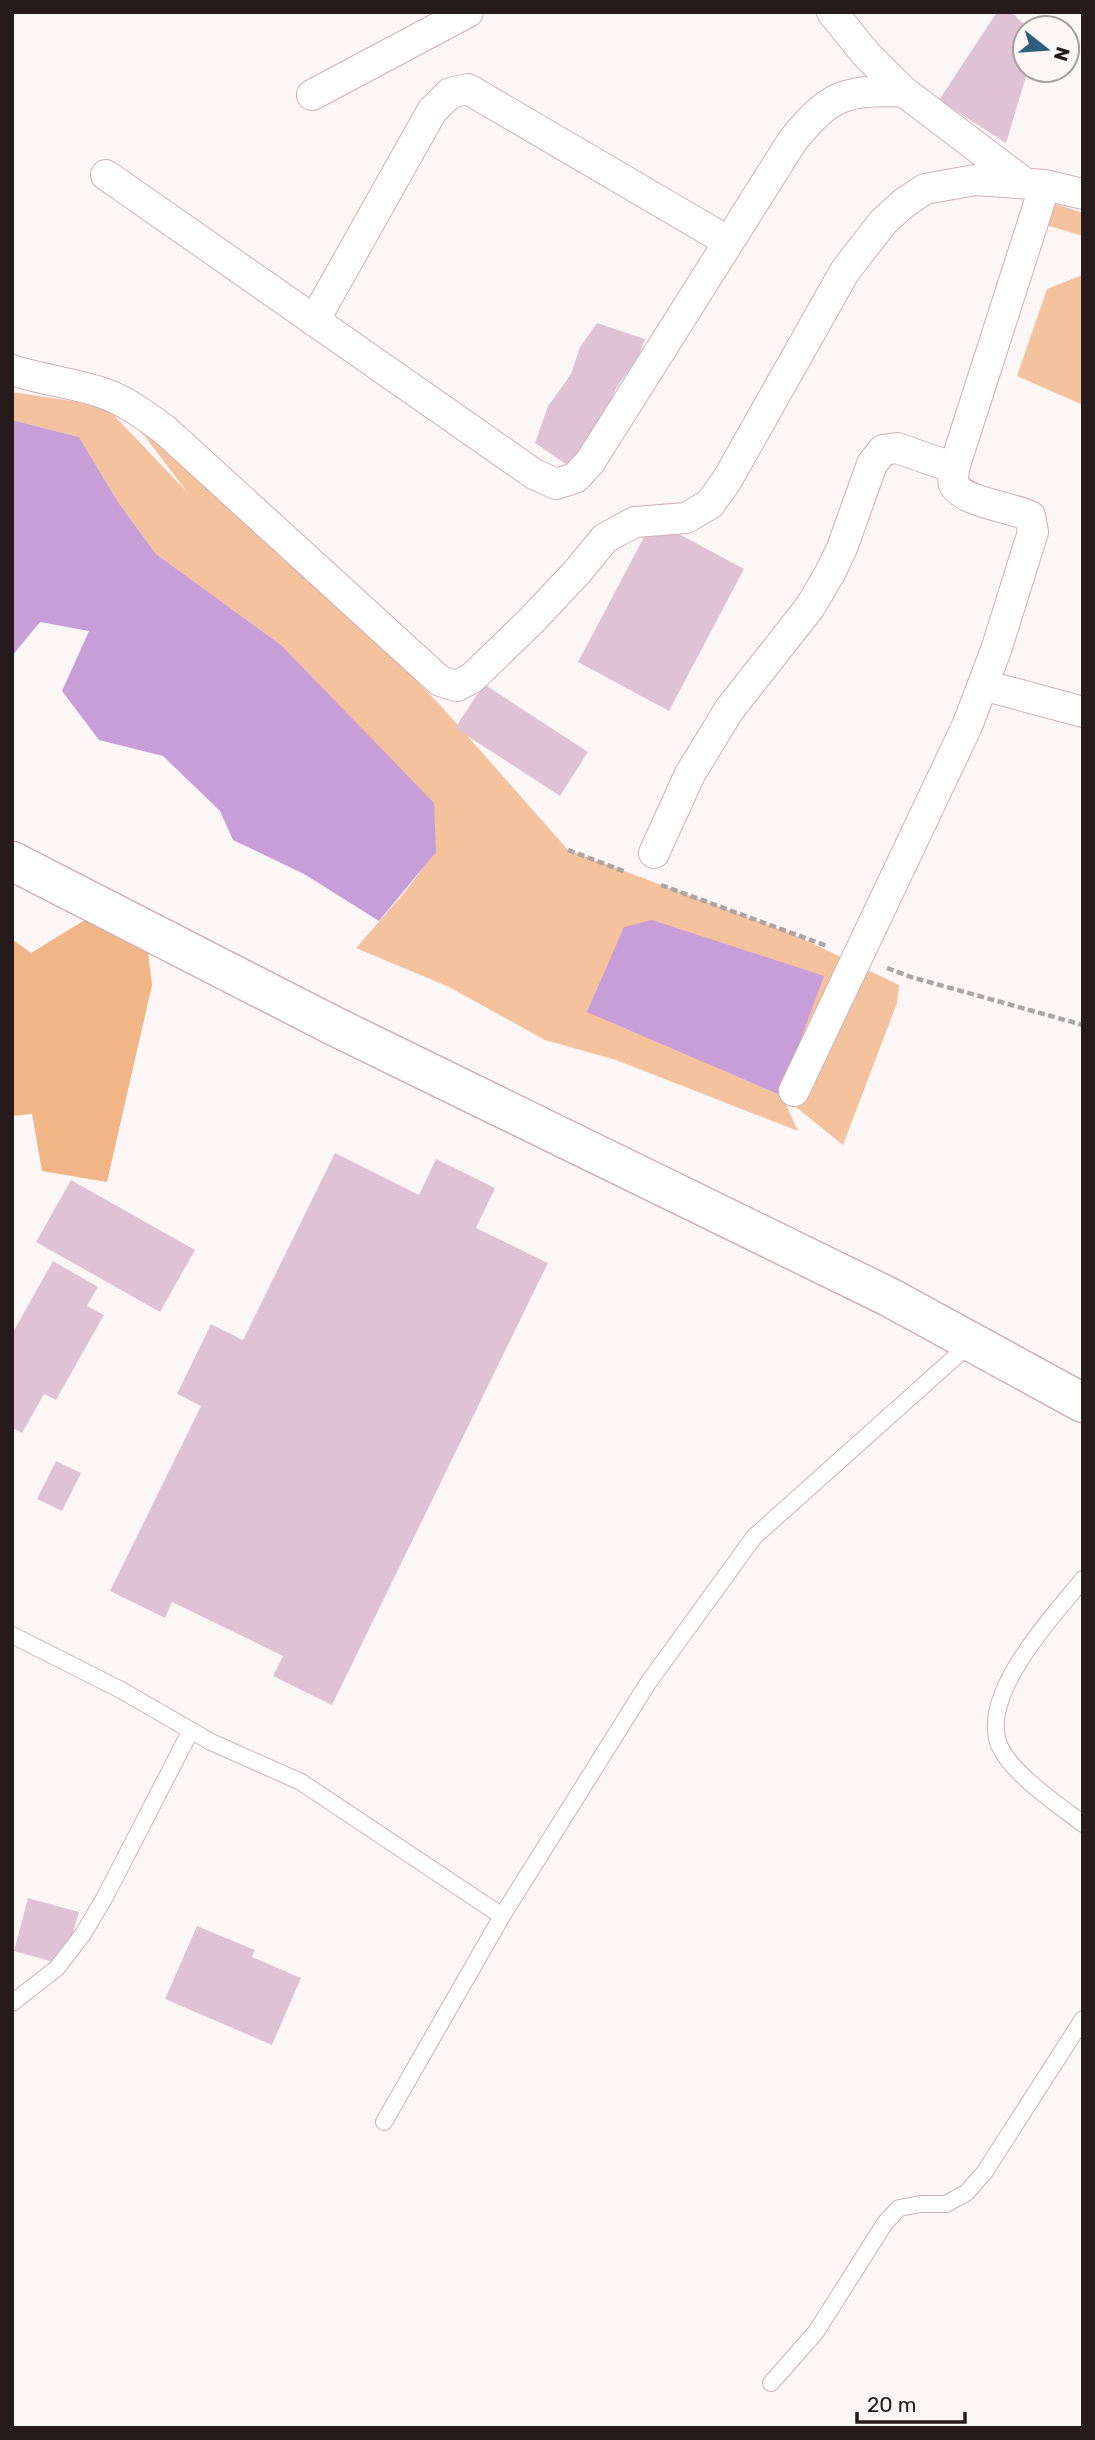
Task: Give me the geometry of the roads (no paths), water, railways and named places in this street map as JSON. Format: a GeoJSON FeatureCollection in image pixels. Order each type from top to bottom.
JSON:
{"type":"FeatureCollection","features":[{"type":"Feature","properties":{"kind":"street"},"geometry":{"type":"LineString","coordinates":[[832,12],[903,92],[1034,183]]}},
{"type":"Feature","properties":{"kind":"street"},"geometry":{"type":"LineString","coordinates":[[312,95],[458,15]]}},
{"type":"Feature","properties":{"kind":"street"},"geometry":{"type":"LineString","coordinates":[[314,321],[432,111],[450,93],[468,89],[729,242]]}},
{"type":"Feature","properties":{"kind":"street"},"geometry":{"type":"LineString","coordinates":[[106,175],[534,474],[556,484],[575,478],[590,462],[793,141],[814,114],[835,99],[861,91],[903,92]]}},
{"type":"Feature","properties":{"kind":"street"},"geometry":{"type":"LineString","coordinates":[[12,370],[103,393],[130,405],[165,430],[440,681],[457,686],[472,678],[532,620],[605,538],[635,522],[686,518],[709,504],[727,480],[845,271],[883,222],[904,203],[925,189],[975,180],[1034,183],[1083,194]]}},
{"type":"Feature","properties":{"kind":"street"},"geometry":{"type":"LineString","coordinates":[[794,1091],[967,726],[1033,532],[1030,516],[1016,509],[960,493],[953,483],[954,468],[1034,183]]}},
{"type":"Feature","properties":{"kind":"street"},"geometry":{"type":"LineString","coordinates":[[654,853],[690,774],[729,710],[810,607],[830,573],[842,548],[872,464],[883,450],[897,448],[954,468]]}},
{"type":"Feature","properties":{"kind":"street"},"geometry":{"type":"LineString","coordinates":[[983,685],[1083,712]]}},
{"type":"Feature","properties":{"kind":"street"},"geometry":{"type":"LineString","coordinates":[[12,861],[332,1025],[889,1297],[1083,1403]]}},
{"type":"Feature","properties":{"kind":"lane"},"geometry":{"type":"LineString","coordinates":[[384,2122],[502,1916],[648,1683],[754,1537],[972,1342]]}},
{"type":"Feature","properties":{"kind":"lane"},"geometry":{"type":"LineString","coordinates":[[1083,1579],[1025,1653],[1006,1683],[996,1717],[1000,1746],[1017,1770],[1083,1824]]}},
{"type":"Feature","properties":{"kind":"lane"},"geometry":{"type":"LineString","coordinates":[[12,1635],[121,1690],[211,1742],[301,1783],[502,1916]]}},
{"type":"Feature","properties":{"kind":"lane"},"geometry":{"type":"LineString","coordinates":[[12,2003],[57,1968],[83,1934],[105,1897],[191,1730]]}},
{"type":"Feature","properties":{"kind":"lane"},"geometry":{"type":"LineString","coordinates":[[771,2383],[816,2332],[885,2223],[899,2208],[920,2204],[946,2204],[966,2193],[984,2173],[1083,2019]]}}]}
